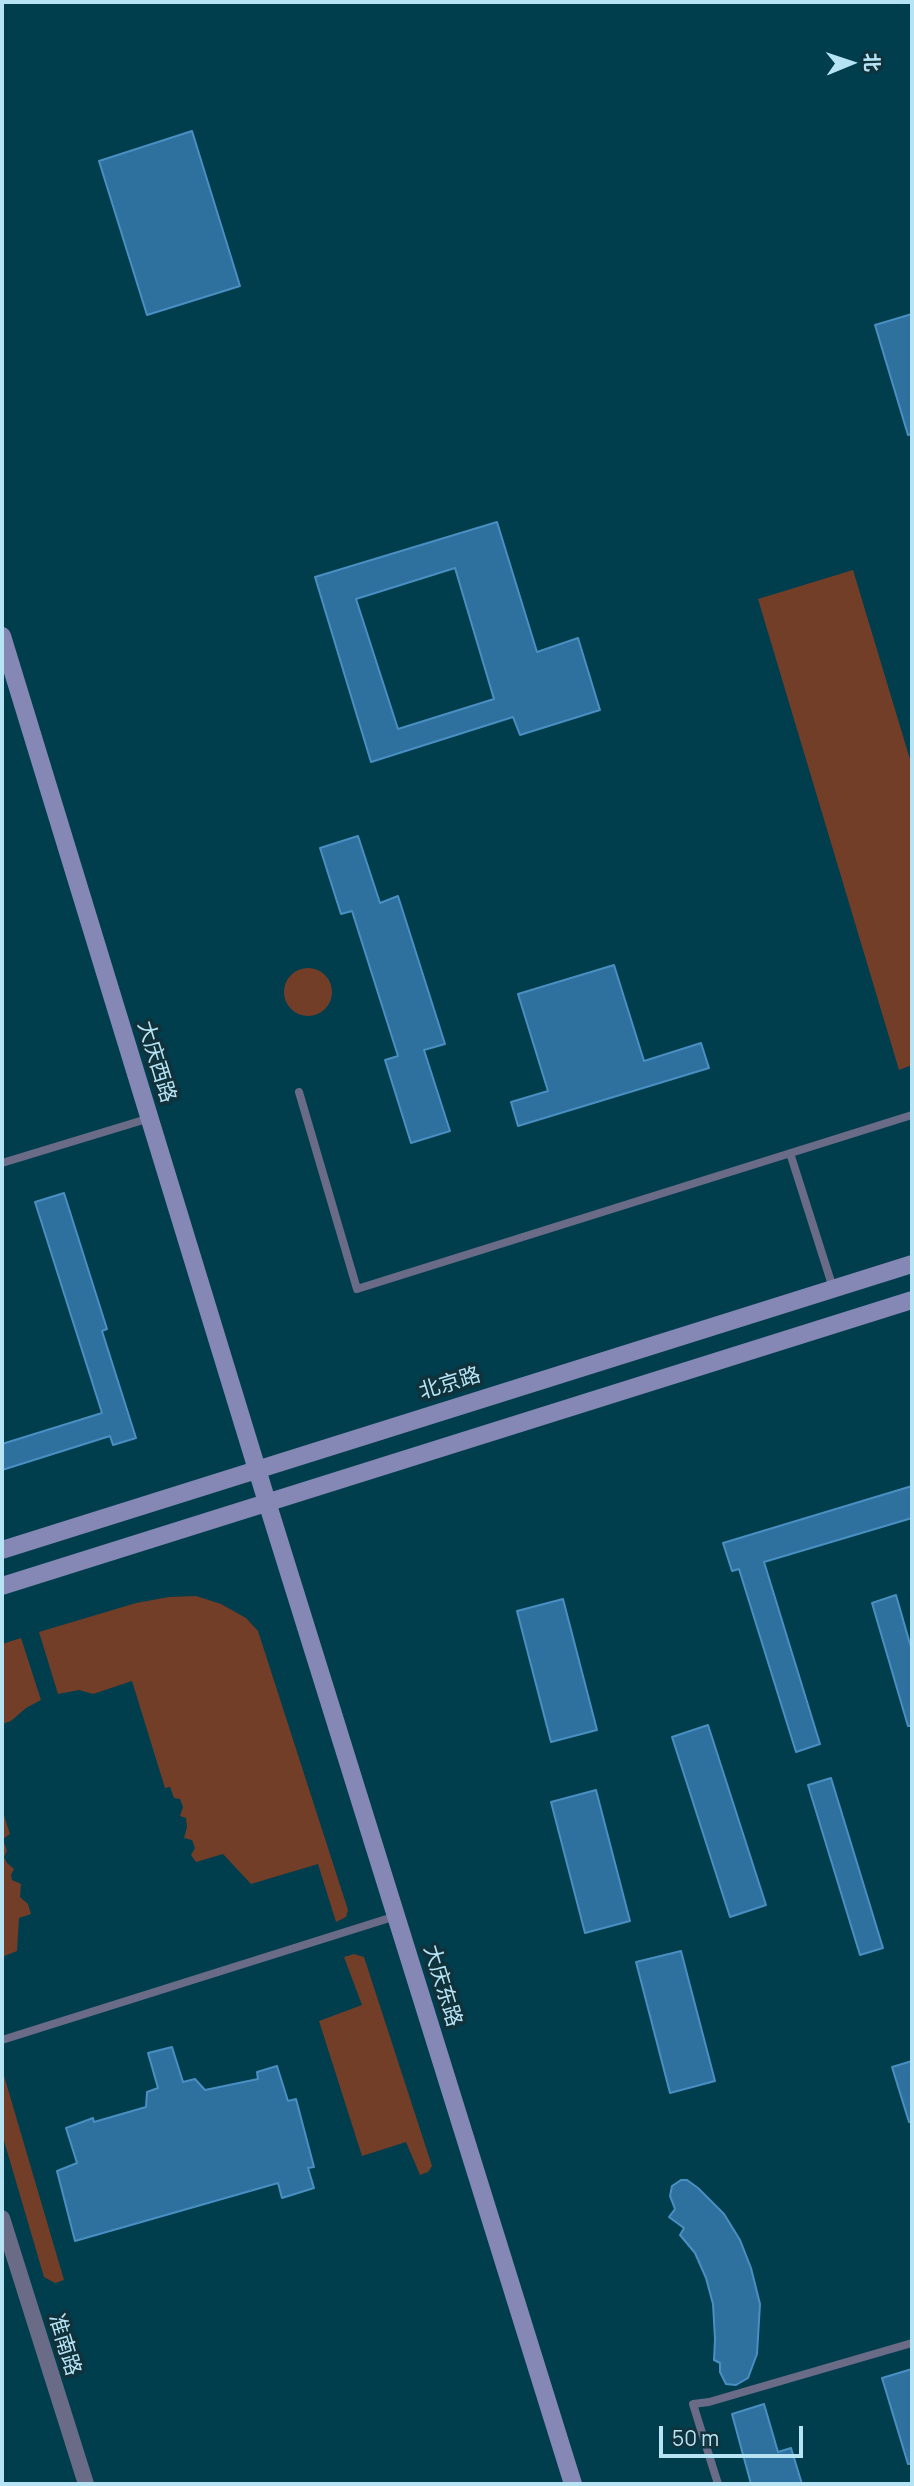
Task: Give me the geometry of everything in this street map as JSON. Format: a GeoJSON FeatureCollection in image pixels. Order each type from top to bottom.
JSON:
{"type":"FeatureCollection","features":[{"type":"Feature","properties":{"kind":"main road","name":"大庆西路"},"geometry":{"type":"LineString","coordinates":[[2,636],[267,1502]]}},
{"type":"Feature","properties":{"kind":"main road","name":"北京路"},"geometry":{"type":"LineString","coordinates":[[2,1550],[912,1264]]}},
{"type":"Feature","properties":{"kind":"main road"},"geometry":{"type":"LineString","coordinates":[[2,1586],[912,1300]]}},
{"type":"Feature","properties":{"kind":"main road","name":"大庆东路"},"geometry":{"type":"LineString","coordinates":[[267,1502],[573,2484]]}},
{"type":"Feature","properties":{"kind":"street","name":"准南路"},"geometry":{"type":"LineString","coordinates":[[2,2218],[86,2484]]}},
{"type":"Feature","properties":{"kind":"lane"},"geometry":{"type":"LineString","coordinates":[[299,1092],[357,1289],[912,1115]]}},
{"type":"Feature","properties":{"kind":"lane"},"geometry":{"type":"LineString","coordinates":[[2,1163],[150,1118]]}},
{"type":"Feature","properties":{"kind":"lane"},"geometry":{"type":"LineString","coordinates":[[790,1153],[833,1288]]}},
{"type":"Feature","properties":{"kind":"lane"},"geometry":{"type":"LineString","coordinates":[[2,2040],[396,1916]]}},
{"type":"Feature","properties":{"kind":"lane"},"geometry":{"type":"LineString","coordinates":[[718,2484],[693,2404],[709,2402],[912,2343]]}},
{"type":"Feature","properties":{"kind":"shaded area"},"geometry":{"type":"Polygon","coordinates":[[[853,570],[912,766],[912,1065],[899,1070],[758,599],[853,570]]]}},
{"type":"Feature","properties":{"kind":"shaded area"},"geometry":{"type":"Polygon","coordinates":[[[308,968],[325,975],[332,992],[325,1009],[308,1016],[291,1009],[284,992],[291,975],[308,968]]]}},
{"type":"Feature","properties":{"kind":"shaded area"},"geometry":{"type":"Polygon","coordinates":[[[196,1596],[221,1604],[246,1618],[258,1631],[348,1910],[346,1917],[336,1922],[318,1864],[251,1884],[223,1854],[196,1862],[191,1855],[195,1848],[192,1840],[184,1838],[187,1827],[186,1818],[180,1816],[183,1807],[180,1799],[174,1798],[170,1787],[165,1788],[132,1681],[93,1694],[79,1690],[58,1694],[39,1632],[136,1603],[169,1597],[196,1596]]]}},
{"type":"Feature","properties":{"kind":"shaded area"},"geometry":{"type":"Polygon","coordinates":[[[21,1638],[41,1700],[11,1721],[2,1724],[2,1644],[21,1638]]]}},
{"type":"Feature","properties":{"kind":"shaded area"},"geometry":{"type":"Polygon","coordinates":[[[2,1809],[10,1834],[3,1839],[7,1851],[4,1857],[14,1869],[12,1880],[21,1884],[20,1897],[28,1904],[31,1914],[19,1918],[17,1951],[2,1957],[2,1809]]]}},
{"type":"Feature","properties":{"kind":"shaded area"},"geometry":{"type":"Polygon","coordinates":[[[354,1954],[364,1957],[432,2166],[428,2172],[420,2175],[406,2142],[362,2156],[319,2021],[362,2005],[344,1957],[354,1954]]]}},
{"type":"Feature","properties":{"kind":"shaded area"},"geometry":{"type":"Polygon","coordinates":[[[2,2069],[64,2280],[55,2283],[44,2277],[2,2134],[2,2069]]]}},
{"type":"Feature","properties":{"kind":"building"},"geometry":{"type":"Polygon","coordinates":[[[192,131],[240,286],[147,315],[99,161],[192,131]]]}},
{"type":"Feature","properties":{"kind":"building"},"geometry":{"type":"Polygon","coordinates":[[[912,314],[912,434],[908,435],[875,325],[912,314]]]}},
{"type":"Feature","properties":{"kind":"building"},"geometry":{"type":"Polygon","coordinates":[[[497,522],[537,652],[578,638],[600,710],[520,735],[513,717],[371,762],[315,577],[497,522]],[[455,568],[356,599],[398,729],[494,699],[455,568]]]}},
{"type":"Feature","properties":{"kind":"building"},"geometry":{"type":"Polygon","coordinates":[[[358,836],[380,903],[398,896],[445,1044],[424,1050],[450,1131],[411,1143],[385,1060],[398,1056],[352,911],[341,914],[320,848],[358,836]]]}},
{"type":"Feature","properties":{"kind":"building"},"geometry":{"type":"Polygon","coordinates":[[[614,965],[644,1061],[701,1043],[709,1068],[518,1126],[511,1102],[548,1091],[518,994],[614,965]]]}},
{"type":"Feature","properties":{"kind":"building"},"geometry":{"type":"Polygon","coordinates":[[[64,1193],[107,1329],[102,1331],[136,1438],[113,1445],[110,1436],[2,1470],[2,1444],[102,1413],[35,1202],[64,1193]]]}},
{"type":"Feature","properties":{"kind":"building"},"geometry":{"type":"Polygon","coordinates":[[[912,1486],[912,1518],[764,1562],[820,1744],[796,1752],[739,1569],[732,1571],[723,1543],[912,1486]]]}},
{"type":"Feature","properties":{"kind":"building"},"geometry":{"type":"Polygon","coordinates":[[[896,1595],[912,1651],[912,1726],[908,1726],[872,1603],[896,1595]]]}},
{"type":"Feature","properties":{"kind":"building"},"geometry":{"type":"Polygon","coordinates":[[[563,1599],[597,1730],[551,1742],[517,1611],[563,1599]]]}},
{"type":"Feature","properties":{"kind":"building"},"geometry":{"type":"Polygon","coordinates":[[[708,1725],[766,1905],[730,1917],[672,1737],[708,1725]]]}},
{"type":"Feature","properties":{"kind":"building"},"geometry":{"type":"Polygon","coordinates":[[[831,1778],[883,1948],[860,1955],[808,1785],[831,1778]]]}},
{"type":"Feature","properties":{"kind":"building"},"geometry":{"type":"Polygon","coordinates":[[[596,1790],[630,1921],[585,1933],[551,1802],[596,1790]]]}},
{"type":"Feature","properties":{"kind":"building"},"geometry":{"type":"Polygon","coordinates":[[[681,1951],[715,2081],[670,2093],[636,1962],[681,1951]]]}},
{"type":"Feature","properties":{"kind":"building"},"geometry":{"type":"Polygon","coordinates":[[[172,2047],[183,2082],[195,2079],[205,2090],[258,2079],[257,2072],[277,2066],[288,2101],[296,2099],[314,2167],[308,2168],[314,2188],[282,2198],[278,2183],[75,2241],[57,2171],[77,2163],[66,2128],[93,2118],[94,2122],[146,2107],[147,2092],[158,2088],[148,2053],[172,2047]]]}},
{"type":"Feature","properties":{"kind":"building"},"geometry":{"type":"Polygon","coordinates":[[[912,2061],[912,2122],[909,2122],[892,2067],[912,2061]]]}},
{"type":"Feature","properties":{"kind":"building"},"geometry":{"type":"Polygon","coordinates":[[[681,2180],[687,2180],[698,2188],[724,2214],[740,2240],[751,2268],[760,2304],[757,2354],[748,2378],[736,2385],[726,2384],[720,2372],[720,2363],[714,2360],[713,2304],[706,2278],[695,2253],[680,2235],[684,2228],[669,2217],[675,2209],[670,2196],[672,2186],[681,2180]]]}},
{"type":"Feature","properties":{"kind":"building"},"geometry":{"type":"Polygon","coordinates":[[[912,2369],[912,2464],[908,2464],[882,2378],[912,2369]]]}},
{"type":"Feature","properties":{"kind":"building"},"geometry":{"type":"Polygon","coordinates":[[[764,2404],[778,2452],[791,2448],[802,2484],[751,2484],[732,2414],[764,2404]]]}}]}
